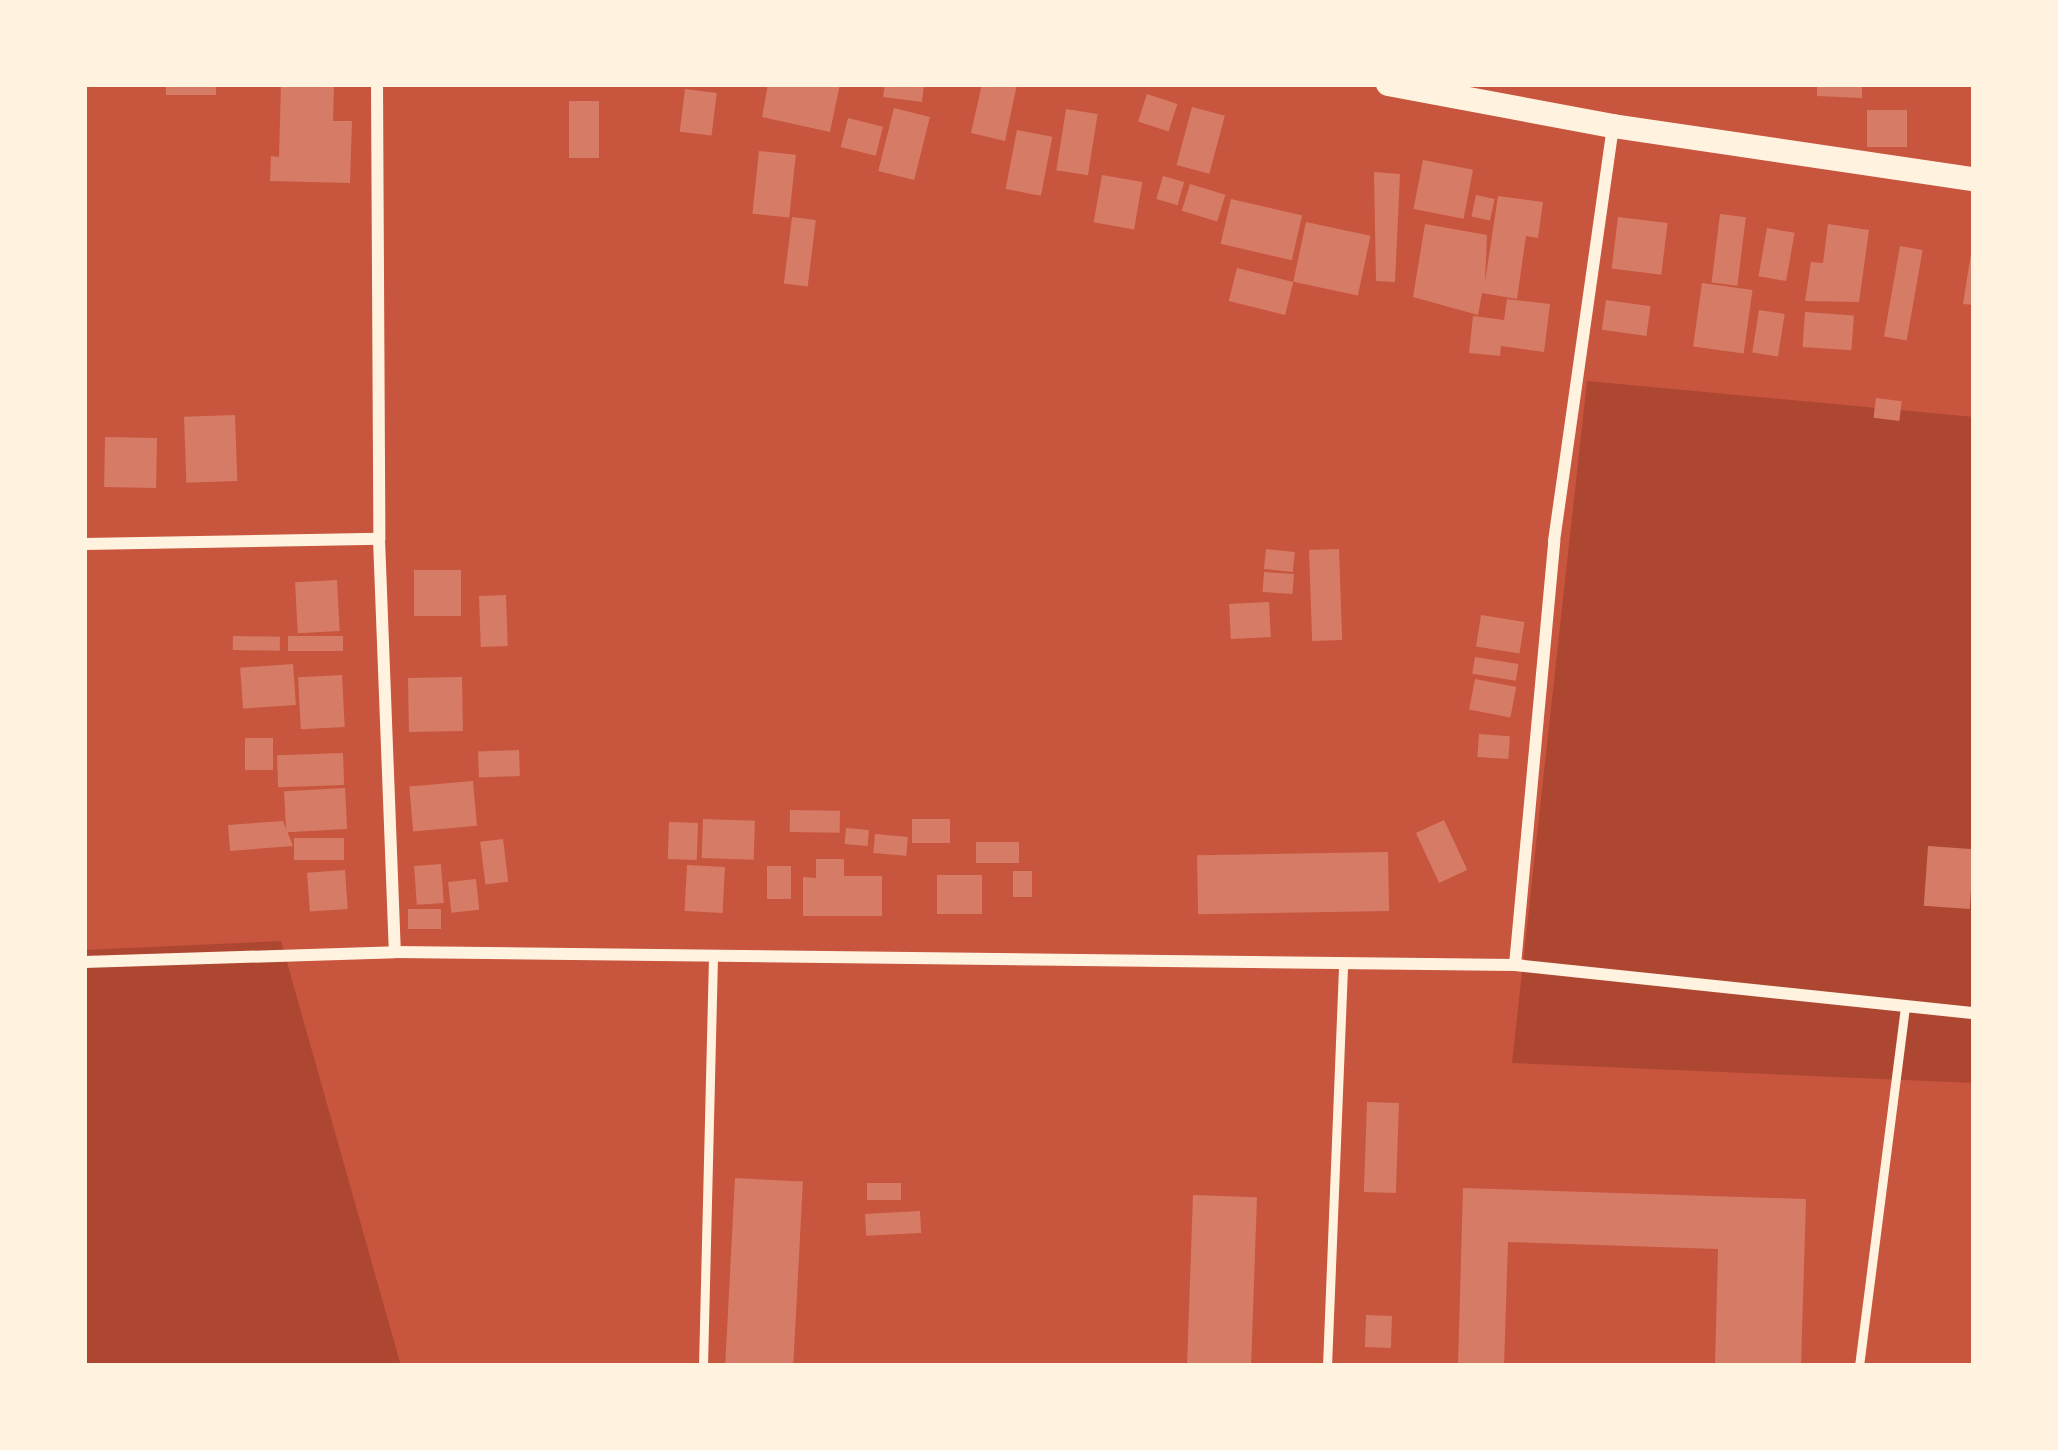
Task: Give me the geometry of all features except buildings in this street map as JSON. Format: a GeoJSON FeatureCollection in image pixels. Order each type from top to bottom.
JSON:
{"type":"FeatureCollection","features":[{"type":"Feature","properties":{"kind":"main road"},"geometry":{"type":"LineString","coordinates":[[1388,84],[1613,126],[1974,179]]}},
{"type":"Feature","properties":{"kind":"street"},"geometry":{"type":"LineString","coordinates":[[376,84],[379,539],[395,952]]}},
{"type":"Feature","properties":{"kind":"street"},"geometry":{"type":"LineString","coordinates":[[1515,965],[1554,541],[1613,126]]}},
{"type":"Feature","properties":{"kind":"street"},"geometry":{"type":"LineString","coordinates":[[84,544],[379,539]]}},
{"type":"Feature","properties":{"kind":"street"},"geometry":{"type":"LineString","coordinates":[[84,962],[395,952],[1515,965],[1905,1010],[1974,1013]]}},
{"type":"Feature","properties":{"kind":"lane"},"geometry":{"type":"LineString","coordinates":[[703,1366],[713,956]]}},
{"type":"Feature","properties":{"kind":"lane"},"geometry":{"type":"LineString","coordinates":[[1328,1366],[1343,963]]}},
{"type":"Feature","properties":{"kind":"lane"},"geometry":{"type":"LineString","coordinates":[[1859,1366],[1905,1010]]}},
{"type":"Feature","properties":{"kind":"shaded area"},"geometry":{"type":"Polygon","coordinates":[[[1587,381],[1974,417],[1974,1083],[1512,1063],[1587,381]]]}},
{"type":"Feature","properties":{"kind":"shaded area"},"geometry":{"type":"Polygon","coordinates":[[[281,941],[401,1366],[84,1366],[84,950],[281,941]]]}}]}
